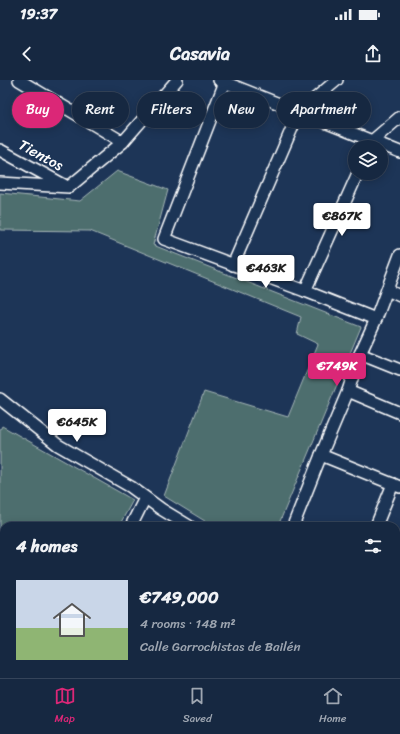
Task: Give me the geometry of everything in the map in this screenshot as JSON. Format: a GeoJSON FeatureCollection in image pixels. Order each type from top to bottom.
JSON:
{"type":"FeatureCollection","features":[{"type":"Feature","properties":{"kind":"street"},"geometry":{"type":"LineString","coordinates":[[19,80],[123,142]]}},
{"type":"Feature","properties":{"kind":"street"},"geometry":{"type":"LineString","coordinates":[[0,183],[68,187],[123,142],[177,80]]}},
{"type":"Feature","properties":{"kind":"street"},"geometry":{"type":"LineString","coordinates":[[323,92],[337,80]]}},
{"type":"Feature","properties":{"kind":"street"},"geometry":{"type":"LineString","coordinates":[[277,103],[229,82],[164,239],[376,319]]}},
{"type":"Feature","properties":{"kind":"street"},"geometry":{"type":"LineString","coordinates":[[375,140],[400,117]]}},
{"type":"Feature","properties":{"kind":"street"},"geometry":{"type":"LineString","coordinates":[[233,265],[292,128]]}},
{"type":"Feature","properties":{"kind":"street"},"geometry":{"type":"LineString","coordinates":[[335,128],[362,140]]}},
{"type":"Feature","properties":{"kind":"street"},"geometry":{"type":"LineString","coordinates":[[388,149],[400,152]]}},
{"type":"Feature","properties":{"kind":"street","name":"Tientos"},"geometry":{"type":"LineString","coordinates":[[0,150],[68,187]]}},
{"type":"Feature","properties":{"kind":"street"},"geometry":{"type":"LineString","coordinates":[[304,291],[355,180]]}},
{"type":"Feature","properties":{"kind":"street"},"geometry":{"type":"LineString","coordinates":[[295,522],[348,391],[360,354],[376,319],[400,255]]}},
{"type":"Feature","properties":{"kind":"street"},"geometry":{"type":"LineString","coordinates":[[387,290],[400,296]]}},
{"type":"Feature","properties":{"kind":"street"},"geometry":{"type":"LineString","coordinates":[[360,354],[400,370]]}},
{"type":"Feature","properties":{"kind":"street"},"geometry":{"type":"LineString","coordinates":[[348,391],[400,413]]}},
{"type":"Feature","properties":{"kind":"street"},"geometry":{"type":"LineString","coordinates":[[0,399],[58,445],[131,487],[161,509],[182,522]]}},
{"type":"Feature","properties":{"kind":"street"},"geometry":{"type":"LineString","coordinates":[[321,455],[397,486],[378,522]]}},
{"type":"Feature","properties":{"kind":"street"},"geometry":{"type":"LineString","coordinates":[[133,522],[145,498]]}},
{"type":"Feature","properties":{"kind":"green space"},"geometry":{"type":"Polygon","coordinates":[[[117,171],[168,190],[153,245],[361,327],[280,522],[206,522],[164,496],[204,392],[288,417],[318,344],[297,334],[301,317],[90,231],[0,230],[0,193],[80,201],[117,171]]]}},
{"type":"Feature","properties":{"kind":"green space"},"geometry":{"type":"Polygon","coordinates":[[[2,426],[133,500],[121,522],[0,522],[0,430],[2,426]]]}}]}
